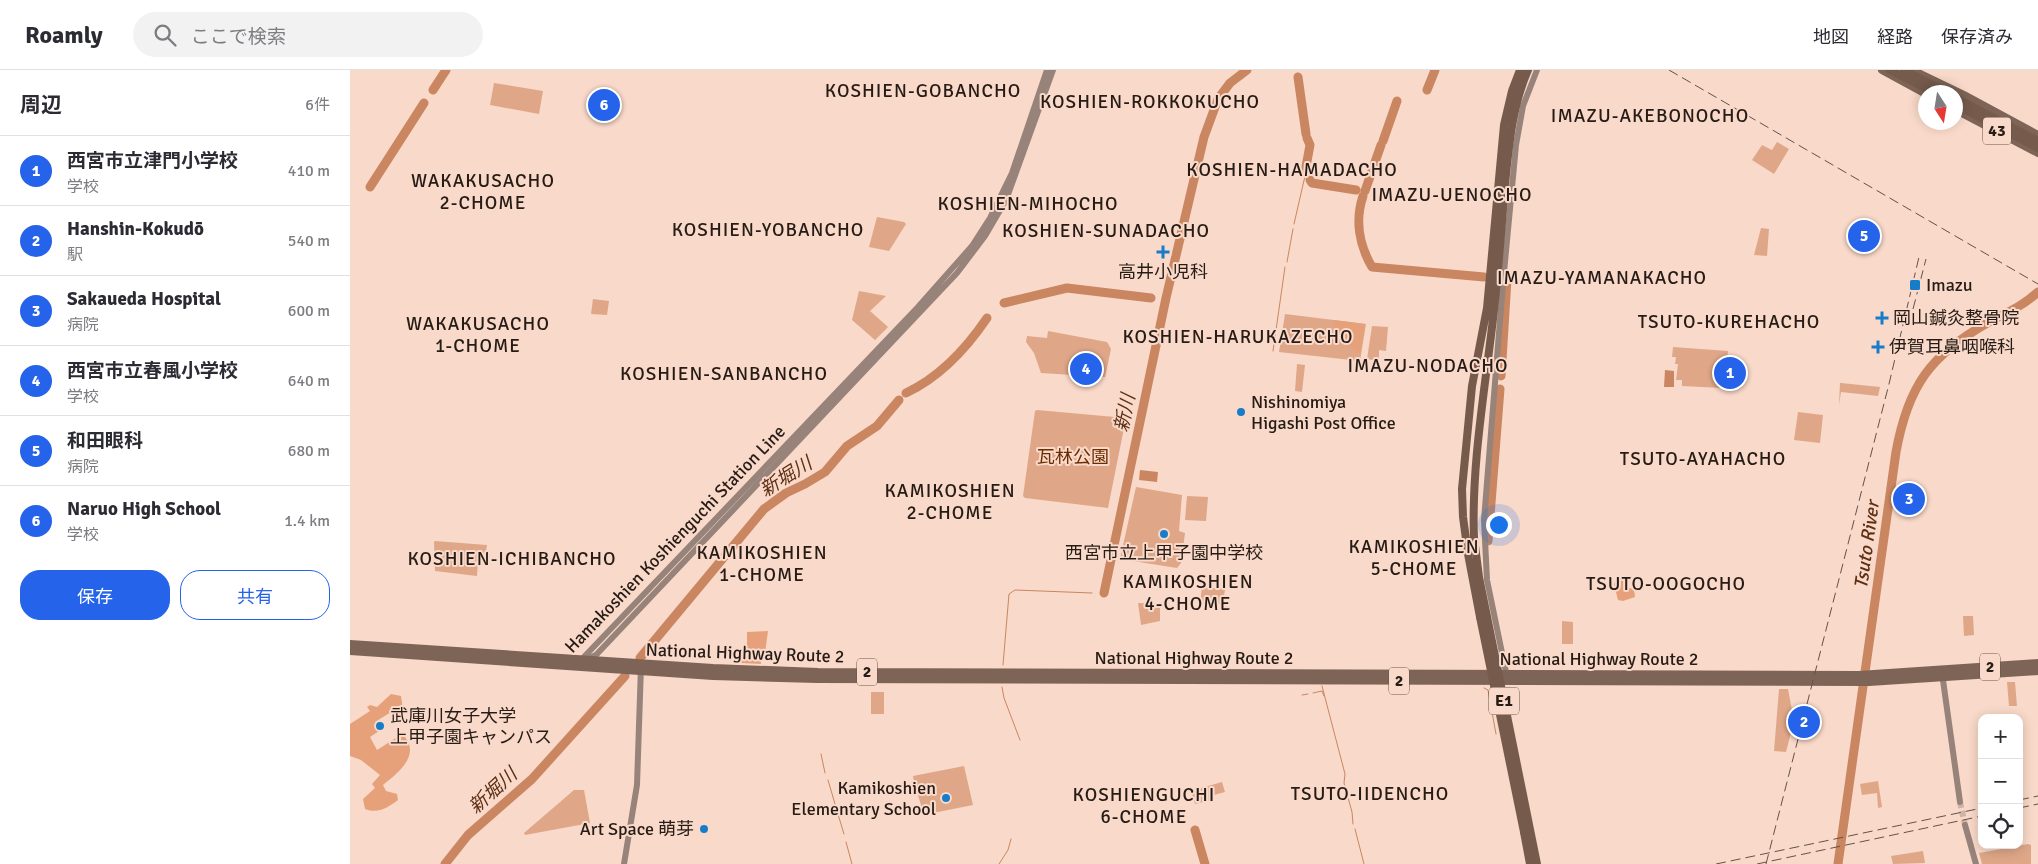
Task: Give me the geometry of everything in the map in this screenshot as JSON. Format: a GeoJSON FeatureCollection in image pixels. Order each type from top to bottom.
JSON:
{"type":"FeatureCollection","features":[{"type":"Feature","properties":{"kind":"highway","name":"E1"},"geometry":{"type":"LineString","coordinates":[[1520,70],[1512,91],[1504,125],[1488,301],[1472,386],[1462,503],[1471,570],[1530,864]]}},
{"type":"Feature","properties":{"kind":"highway","name":"E1"},"geometry":{"type":"LineString","coordinates":[[1528,70],[1515,108],[1510,134],[1495,300],[1485,378],[1473,524],[1479,578],[1537,864]]}},
{"type":"Feature","properties":{"kind":"highway"},"geometry":{"type":"LineString","coordinates":[[1882,70],[1918,90]]}},
{"type":"Feature","properties":{"kind":"highway"},"geometry":{"type":"LineString","coordinates":[[1890,70],[1919,85]]}},
{"type":"Feature","properties":{"kind":"highway"},"geometry":{"type":"LineString","coordinates":[[1904,70],[1933,85]]}},
{"type":"Feature","properties":{"kind":"highway","name":"43"},"geometry":{"type":"LineString","coordinates":[[1912,70],[1964,95],[2038,135]]}},
{"type":"Feature","properties":{"kind":"highway"},"geometry":{"type":"LineString","coordinates":[[1963,102],[2038,141]]}},
{"type":"Feature","properties":{"kind":"highway"},"geometry":{"type":"LineString","coordinates":[[1963,108],[2038,148]]}},
{"type":"Feature","properties":{"kind":"highway","name":"43"},"geometry":{"type":"LineString","coordinates":[[1963,114],[2038,153]]}},
{"type":"Feature","properties":{"kind":"highway","name":"National Highway Route 2"},"geometry":{"type":"LineString","coordinates":[[350,644],[583,660],[712,676],[817,679],[1864,678],[1942,673],[2038,663]]}},
{"type":"Feature","properties":{"kind":"highway","name":"National Highway Route 2"},"geometry":{"type":"LineString","coordinates":[[350,651],[573,667],[641,667]]}},
{"type":"Feature","properties":{"kind":"highway","name":"National Highway Route 2"},"geometry":{"type":"LineString","coordinates":[[1942,673],[2038,671]]}},
{"type":"Feature","properties":{"kind":"main road","name":"Hamakoshien Koshienguchi Station Line"},"geometry":{"type":"LineString","coordinates":[[583,660],[918,307],[972,246],[990,218],[1008,182],[1048,70]]}},
{"type":"Feature","properties":{"kind":"main road","name":"Hamakoshien Koshienguchi Station Line"},"geometry":{"type":"LineString","coordinates":[[573,667],[596,654],[976,250],[1006,200],[1053,70]]}},
{"type":"Feature","properties":{"kind":"main road"},"geometry":{"type":"LineString","coordinates":[[1507,677],[1487,580],[1484,520],[1516,145],[1522,106],[1536,70]]}},
{"type":"Feature","properties":{"kind":"main road"},"geometry":{"type":"LineString","coordinates":[[624,864],[637,785],[641,667]]}},
{"type":"Feature","properties":{"kind":"main road"},"geometry":{"type":"LineString","coordinates":[[1942,673],[1960,802]]}},
{"type":"Feature","properties":{"kind":"main road"},"geometry":{"type":"LineString","coordinates":[[1965,825],[1976,864]]}},
{"type":"Feature","properties":{"kind":"green space"},"geometry":{"type":"Polygon","coordinates":[[[494,83],[543,91],[539,114],[490,105],[494,83]]]}},
{"type":"Feature","properties":{"kind":"green space"},"geometry":{"type":"Polygon","coordinates":[[[1777,142],[1789,149],[1774,174],[1752,160],[1762,145],[1772,150],[1777,142]]]}},
{"type":"Feature","properties":{"kind":"green space"},"geometry":{"type":"Polygon","coordinates":[[[877,217],[906,224],[889,251],[869,247],[877,217]]]}},
{"type":"Feature","properties":{"kind":"green space"},"geometry":{"type":"Polygon","coordinates":[[[1761,228],[1769,229],[1767,256],[1754,255],[1761,228]]]}},
{"type":"Feature","properties":{"kind":"green space"},"geometry":{"type":"Polygon","coordinates":[[[859,291],[886,296],[870,311],[888,327],[875,340],[852,320],[859,291]]]}},
{"type":"Feature","properties":{"kind":"green space"},"geometry":{"type":"Polygon","coordinates":[[[593,299],[609,301],[607,315],[591,314],[593,299]]]}},
{"type":"Feature","properties":{"kind":"green space"},"geometry":{"type":"Polygon","coordinates":[[[1285,314],[1366,324],[1360,361],[1279,352],[1285,314]]]}},
{"type":"Feature","properties":{"kind":"green space"},"geometry":{"type":"Polygon","coordinates":[[[1372,326],[1388,327],[1386,351],[1379,350],[1379,361],[1367,359],[1372,326]]]}},
{"type":"Feature","properties":{"kind":"green space"},"geometry":{"type":"Polygon","coordinates":[[[1048,331],[1107,342],[1111,349],[1105,377],[1041,373],[1034,353],[1026,342],[1027,336],[1047,338],[1048,331]]]}},
{"type":"Feature","properties":{"kind":"green space"},"geometry":{"type":"Polygon","coordinates":[[[1673,347],[1728,351],[1725,379],[1722,388],[1682,386],[1682,380],[1676,380],[1678,364],[1675,364],[1676,357],[1672,357],[1673,347]]]}},
{"type":"Feature","properties":{"kind":"green space"},"geometry":{"type":"Polygon","coordinates":[[[1297,364],[1305,365],[1302,392],[1295,391],[1297,364]]]}},
{"type":"Feature","properties":{"kind":"green space"},"geometry":{"type":"Polygon","coordinates":[[[1840,383],[1880,387],[1878,396],[1841,392],[1839,405],[1840,383]]]}},
{"type":"Feature","properties":{"kind":"green space","name":"瓦林公園"},"geometry":{"type":"Polygon","coordinates":[[[1035,411],[1126,418],[1108,508],[1025,498],[1023,496],[1035,411]]]}},
{"type":"Feature","properties":{"kind":"green space"},"geometry":{"type":"Polygon","coordinates":[[[1798,412],[1823,415],[1820,443],[1794,440],[1798,412]]]}},
{"type":"Feature","properties":{"kind":"green space"},"geometry":{"type":"Polygon","coordinates":[[[1136,487],[1182,495],[1179,531],[1185,533],[1181,563],[1177,568],[1120,559],[1136,487]]]}},
{"type":"Feature","properties":{"kind":"green space"},"geometry":{"type":"Polygon","coordinates":[[[1187,496],[1208,497],[1206,521],[1185,520],[1187,496]]]}},
{"type":"Feature","properties":{"kind":"green space"},"geometry":{"type":"Polygon","coordinates":[[[435,541],[487,545],[484,563],[478,562],[477,576],[435,571],[435,541]]]}},
{"type":"Feature","properties":{"kind":"green space"},"geometry":{"type":"Polygon","coordinates":[[[1202,587],[1225,589],[1223,604],[1200,603],[1202,587]]]}},
{"type":"Feature","properties":{"kind":"green space"},"geometry":{"type":"Polygon","coordinates":[[[1138,603],[1160,604],[1160,621],[1141,625],[1138,603]]]}},
{"type":"Feature","properties":{"kind":"green space"},"geometry":{"type":"Polygon","coordinates":[[[1963,616],[1973,616],[1974,635],[1964,636],[1963,616]]]}},
{"type":"Feature","properties":{"kind":"green space"},"geometry":{"type":"Polygon","coordinates":[[[1562,621],[1573,622],[1573,644],[1562,644],[1562,621]]]}},
{"type":"Feature","properties":{"kind":"green space"},"geometry":{"type":"Polygon","coordinates":[[[2007,682],[2015,682],[2017,706],[2009,706],[2007,682]]]}},
{"type":"Feature","properties":{"kind":"green space"},"geometry":{"type":"Polygon","coordinates":[[[1779,689],[1788,689],[1794,721],[1786,752],[1774,751],[1779,689]]]}},
{"type":"Feature","properties":{"kind":"green space"},"geometry":{"type":"Polygon","coordinates":[[[871,692],[884,692],[884,714],[871,714],[871,692]]]}},
{"type":"Feature","properties":{"kind":"green space"},"geometry":{"type":"Polygon","coordinates":[[[964,766],[973,805],[923,815],[913,776],[964,766]]]}},
{"type":"Feature","properties":{"kind":"green space"},"geometry":{"type":"Polygon","coordinates":[[[1878,781],[1882,807],[1878,808],[1877,793],[1862,795],[1860,784],[1878,781]]]}},
{"type":"Feature","properties":{"kind":"green space"},"geometry":{"type":"Polygon","coordinates":[[[1222,782],[1225,792],[1210,796],[1211,800],[1195,804],[1191,791],[1222,782]]]}},
{"type":"Feature","properties":{"kind":"green space"},"geometry":{"type":"Polygon","coordinates":[[[574,790],[584,790],[590,823],[525,835],[524,833],[574,790]]]}},
{"type":"Feature","properties":{"kind":"green space"},"geometry":{"type":"Polygon","coordinates":[[[2023,845],[2031,845],[2031,864],[1982,864],[1979,853],[2001,849],[2023,849],[2023,845]]]}},
{"type":"Feature","properties":{"kind":"green space"},"geometry":{"type":"Polygon","coordinates":[[[1923,851],[1925,863],[1893,864],[1891,856],[1923,851]]]}},
{"type":"Feature","properties":{"kind":"shaded area"},"geometry":{"type":"Polygon","coordinates":[[[1334,320],[1365,324],[1360,353],[1355,353],[1343,340],[1332,336],[1334,320]]]}},
{"type":"Feature","properties":{"kind":"shaded area"},"geometry":{"type":"Polygon","coordinates":[[[1665,370],[1674,371],[1674,387],[1664,387],[1665,370]]]}},
{"type":"Feature","properties":{"kind":"shaded area"},"geometry":{"type":"Polygon","coordinates":[[[1140,470],[1158,472],[1157,482],[1139,480],[1140,470]]]}},
{"type":"Feature","properties":{"kind":"shaded area"},"geometry":{"type":"Polygon","coordinates":[[[1616,580],[1626,580],[1629,588],[1634,589],[1635,597],[1623,601],[1618,600],[1614,584],[1616,580]]]}},
{"type":"Feature","properties":{"kind":"shaded area"},"geometry":{"type":"Polygon","coordinates":[[[768,631],[765,653],[761,653],[760,649],[756,649],[751,655],[761,657],[761,664],[741,663],[742,650],[747,649],[747,632],[768,631]]]}},
{"type":"Feature","properties":{"kind":"shaded area"},"geometry":{"type":"Polygon","coordinates":[[[391,694],[401,696],[403,709],[399,713],[396,709],[375,722],[379,731],[370,737],[377,750],[402,734],[408,741],[409,756],[401,769],[383,785],[386,791],[397,794],[398,800],[382,809],[374,811],[365,809],[363,799],[375,788],[372,784],[380,775],[361,760],[350,756],[350,724],[370,711],[367,707],[370,705],[377,707],[391,694]]]}},
{"type":"Feature","properties":{"kind":"waterway"},"geometry":{"type":"LineString","coordinates":[[433,90],[446,70]]}},
{"type":"Feature","properties":{"kind":"waterway","name":"新川"},"geometry":{"type":"LineString","coordinates":[[1104,593],[1166,298],[1204,137],[1218,99],[1230,83],[1247,70]]}},
{"type":"Feature","properties":{"kind":"waterway"},"geometry":{"type":"LineString","coordinates":[[1427,90],[1435,70]]}},
{"type":"Feature","properties":{"kind":"waterway"},"geometry":{"type":"LineString","coordinates":[[1298,77],[1306,134]]}},
{"type":"Feature","properties":{"kind":"waterway"},"geometry":{"type":"LineString","coordinates":[[1383,141],[1397,101]]}},
{"type":"Feature","properties":{"kind":"waterway"},"geometry":{"type":"LineString","coordinates":[[370,187],[424,103]]}},
{"type":"Feature","properties":{"kind":"waterway"},"geometry":{"type":"LineString","coordinates":[[1305,172],[1310,145],[1307,138]]}},
{"type":"Feature","properties":{"kind":"waterway"},"geometry":{"type":"LineString","coordinates":[[1365,191],[1381,145]]}},
{"type":"Feature","properties":{"kind":"waterway"},"geometry":{"type":"LineString","coordinates":[[1294,224],[1305,176]]}},
{"type":"Feature","properties":{"kind":"waterway"},"geometry":{"type":"LineString","coordinates":[[1310,180],[1312,183],[1356,190]]}},
{"type":"Feature","properties":{"kind":"waterway"},"geometry":{"type":"LineString","coordinates":[[1363,196],[1359,214],[1361,241],[1372,267],[1484,277]]}},
{"type":"Feature","properties":{"kind":"waterway"},"geometry":{"type":"LineString","coordinates":[[1287,262],[1293,229]]}},
{"type":"Feature","properties":{"kind":"waterway"},"geometry":{"type":"LineString","coordinates":[[1273,351],[1285,267]]}},
{"type":"Feature","properties":{"kind":"waterway"},"geometry":{"type":"LineString","coordinates":[[1501,376],[1507,279]]}},
{"type":"Feature","properties":{"kind":"waterway","name":"新堀川"},"geometry":{"type":"LineString","coordinates":[[1004,303],[1067,288],[1151,298]]}},
{"type":"Feature","properties":{"kind":"waterway","name":"Tsuto River"},"geometry":{"type":"LineString","coordinates":[[1838,864],[1896,452],[1907,408],[1925,375],[1951,347],[2038,292]]}},
{"type":"Feature","properties":{"kind":"waterway","name":"新堀川"},"geometry":{"type":"LineString","coordinates":[[906,393],[930,379],[951,361],[970,341],[987,318]]}},
{"type":"Feature","properties":{"kind":"waterway"},"geometry":{"type":"LineString","coordinates":[[1488,541],[1500,389]]}},
{"type":"Feature","properties":{"kind":"waterway","name":"新堀川"},"geometry":{"type":"LineString","coordinates":[[640,658],[764,509],[786,493],[825,472],[847,446],[877,426],[899,400]]}},
{"type":"Feature","properties":{"kind":"waterway"},"geometry":{"type":"LineString","coordinates":[[1003,665],[1009,594],[1015,590],[1092,593]]}},
{"type":"Feature","properties":{"kind":"waterway","name":"新堀川"},"geometry":{"type":"LineString","coordinates":[[445,864],[468,835],[532,779],[625,676]]}},
{"type":"Feature","properties":{"kind":"waterway"},"geometry":{"type":"LineString","coordinates":[[1322,686],[1345,774],[1344,783],[1352,812],[1353,824]]}},
{"type":"Feature","properties":{"kind":"waterway"},"geometry":{"type":"LineString","coordinates":[[1002,687],[1004,698],[1020,740]]}},
{"type":"Feature","properties":{"kind":"waterway"},"geometry":{"type":"LineString","coordinates":[[1484,688],[1488,690],[1496,734]]}},
{"type":"Feature","properties":{"kind":"waterway"},"geometry":{"type":"LineString","coordinates":[[1313,693],[1322,691],[1324,696]]}},
{"type":"Feature","properties":{"kind":"waterway"},"geometry":{"type":"LineString","coordinates":[[1302,695],[1308,694]]}},
{"type":"Feature","properties":{"kind":"waterway"},"geometry":{"type":"LineString","coordinates":[[821,754],[825,773]]}},
{"type":"Feature","properties":{"kind":"waterway"},"geometry":{"type":"LineString","coordinates":[[828,780],[835,804]]}},
{"type":"Feature","properties":{"kind":"waterway"},"geometry":{"type":"LineString","coordinates":[[837,811],[844,834]]}},
{"type":"Feature","properties":{"kind":"waterway"},"geometry":{"type":"LineString","coordinates":[[1355,829],[1364,864]]}},
{"type":"Feature","properties":{"kind":"waterway"},"geometry":{"type":"LineString","coordinates":[[1195,830],[1205,864]]}},
{"type":"Feature","properties":{"kind":"waterway"},"geometry":{"type":"LineString","coordinates":[[999,864],[1008,850],[1011,839]]}},
{"type":"Feature","properties":{"kind":"waterway"},"geometry":{"type":"LineString","coordinates":[[846,842],[852,864]]}},
{"type":"Feature","properties":{"kind":"tunnel"},"geometry":{"type":"LineString","coordinates":[[1960,802],[1965,825]]}},
{"type":"Feature","properties":{"kind":"railway"},"geometry":{"type":"LineString","coordinates":[[1669,70],[2038,284]]}},
{"type":"Feature","properties":{"kind":"railway"},"geometry":{"type":"LineString","coordinates":[[1766,864],[1889,384],[1919,257]]}},
{"type":"Feature","properties":{"kind":"railway"},"geometry":{"type":"LineString","coordinates":[[1913,309],[1926,259]]}},
{"type":"Feature","properties":{"kind":"railway"},"geometry":{"type":"LineString","coordinates":[[2023,799],[2038,796]]}},
{"type":"Feature","properties":{"kind":"railway"},"geometry":{"type":"LineString","coordinates":[[2023,807],[2038,804]]}},
{"type":"Feature","properties":{"kind":"railway"},"geometry":{"type":"LineString","coordinates":[[1716,864],[1978,809]]}},
{"type":"Feature","properties":{"kind":"railway"},"geometry":{"type":"LineString","coordinates":[[1757,864],[1978,817]]}},
{"type":"Feature","properties":{"kind":"place","name":"Naruo High School"},"geometry":{"type":"Point","coordinates":[604,105]}},
{"type":"Feature","properties":{"kind":"place","name":"和田眼科"},"geometry":{"type":"Point","coordinates":[1864,236]}},
{"type":"Feature","properties":{"kind":"place","name":"高井小児科"},"geometry":{"type":"Point","coordinates":[1163,252]}},
{"type":"Feature","properties":{"kind":"place","name":"Imazu"},"geometry":{"type":"Point","coordinates":[1915,285]}},
{"type":"Feature","properties":{"kind":"place","name":"岡山鍼灸整骨院"},"geometry":{"type":"Point","coordinates":[1882,318]}},
{"type":"Feature","properties":{"kind":"place","name":"伊賀耳鼻咽喉科"},"geometry":{"type":"Point","coordinates":[1878,347]}},
{"type":"Feature","properties":{"kind":"place","name":"西宮市立春風小学校"},"geometry":{"type":"Point","coordinates":[1086,369]}},
{"type":"Feature","properties":{"kind":"place","name":"西宮市立津門小学校"},"geometry":{"type":"Point","coordinates":[1730,373]}},
{"type":"Feature","properties":{"kind":"place","name":"Nishinomiya Higashi Post Office"},"geometry":{"type":"Point","coordinates":[1241,412]}},
{"type":"Feature","properties":{"kind":"place","name":"Sakaueda Hospital"},"geometry":{"type":"Point","coordinates":[1909,499]}},
{"type":"Feature","properties":{"kind":"place","name":"西宮市立上甲子園中学校"},"geometry":{"type":"Point","coordinates":[1164,534]}},
{"type":"Feature","properties":{"kind":"place","name":"Hanshin-Kokudō"},"geometry":{"type":"Point","coordinates":[1804,722]}},
{"type":"Feature","properties":{"kind":"place","name":"武庫川女子大学 上甲子園キャンパス"},"geometry":{"type":"Point","coordinates":[380,726]}},
{"type":"Feature","properties":{"kind":"place","name":"Kamikoshien Elementary School"},"geometry":{"type":"Point","coordinates":[946,798]}},
{"type":"Feature","properties":{"kind":"place","name":"Art Space 萌芽"},"geometry":{"type":"Point","coordinates":[704,829]}},
{"type":"Feature","properties":{"kind":"district","name":"KOSHIEN-GOBANCHO"},"geometry":{"type":"Point","coordinates":[923,91]}},
{"type":"Feature","properties":{"kind":"district","name":"KOSHIEN-ROKKOKUCHO"},"geometry":{"type":"Point","coordinates":[1150,102]}},
{"type":"Feature","properties":{"kind":"district","name":"IMAZU-AKEBONOCHO"},"geometry":{"type":"Point","coordinates":[1650,116]}},
{"type":"Feature","properties":{"kind":"district","name":"KOSHIEN-HAMADACHO"},"geometry":{"type":"Point","coordinates":[1292,170]}},
{"type":"Feature","properties":{"kind":"district","name":"WAKAKUSACHO 2-CHOME"},"geometry":{"type":"Point","coordinates":[483,192]}},
{"type":"Feature","properties":{"kind":"district","name":"IMAZU-UENOCHO"},"geometry":{"type":"Point","coordinates":[1452,195]}},
{"type":"Feature","properties":{"kind":"district","name":"KOSHIEN-MIHOCHO"},"geometry":{"type":"Point","coordinates":[1028,204]}},
{"type":"Feature","properties":{"kind":"district","name":"KOSHIEN-YOBANCHO"},"geometry":{"type":"Point","coordinates":[768,230]}},
{"type":"Feature","properties":{"kind":"district","name":"KOSHIEN-SUNADACHO"},"geometry":{"type":"Point","coordinates":[1106,231]}},
{"type":"Feature","properties":{"kind":"district","name":"IMAZU-YAMANAKACHO"},"geometry":{"type":"Point","coordinates":[1602,278]}},
{"type":"Feature","properties":{"kind":"district","name":"TSUTO-KUREHACHO"},"geometry":{"type":"Point","coordinates":[1729,322]}},
{"type":"Feature","properties":{"kind":"district","name":"WAKAKUSACHO 1-CHOME"},"geometry":{"type":"Point","coordinates":[478,335]}},
{"type":"Feature","properties":{"kind":"district","name":"KOSHIEN-HARUKAZECHO"},"geometry":{"type":"Point","coordinates":[1238,337]}},
{"type":"Feature","properties":{"kind":"district","name":"IMAZU-NODACHO"},"geometry":{"type":"Point","coordinates":[1428,366]}},
{"type":"Feature","properties":{"kind":"district","name":"KOSHIEN-SANBANCHO"},"geometry":{"type":"Point","coordinates":[724,374]}},
{"type":"Feature","properties":{"kind":"district","name":"TSUTO-AYAHACHO"},"geometry":{"type":"Point","coordinates":[1703,459]}},
{"type":"Feature","properties":{"kind":"district","name":"KAMIKOSHIEN 2-CHOME"},"geometry":{"type":"Point","coordinates":[950,502]}},
{"type":"Feature","properties":{"kind":"district","name":"KAMIKOSHIEN 5-CHOME"},"geometry":{"type":"Point","coordinates":[1414,558]}},
{"type":"Feature","properties":{"kind":"district","name":"KOSHIEN-ICHIBANCHO"},"geometry":{"type":"Point","coordinates":[512,559]}},
{"type":"Feature","properties":{"kind":"district","name":"KAMIKOSHIEN 1-CHOME"},"geometry":{"type":"Point","coordinates":[762,564]}},
{"type":"Feature","properties":{"kind":"district","name":"TSUTO-OOGOCHO"},"geometry":{"type":"Point","coordinates":[1666,584]}},
{"type":"Feature","properties":{"kind":"district","name":"KAMIKOSHIEN 4-CHOME"},"geometry":{"type":"Point","coordinates":[1188,593]}},
{"type":"Feature","properties":{"kind":"district","name":"TSUTO-IIDENCHO"},"geometry":{"type":"Point","coordinates":[1370,794]}},
{"type":"Feature","properties":{"kind":"district","name":"KOSHIENGUCHI 6-CHOME"},"geometry":{"type":"Point","coordinates":[1144,806]}}]}
